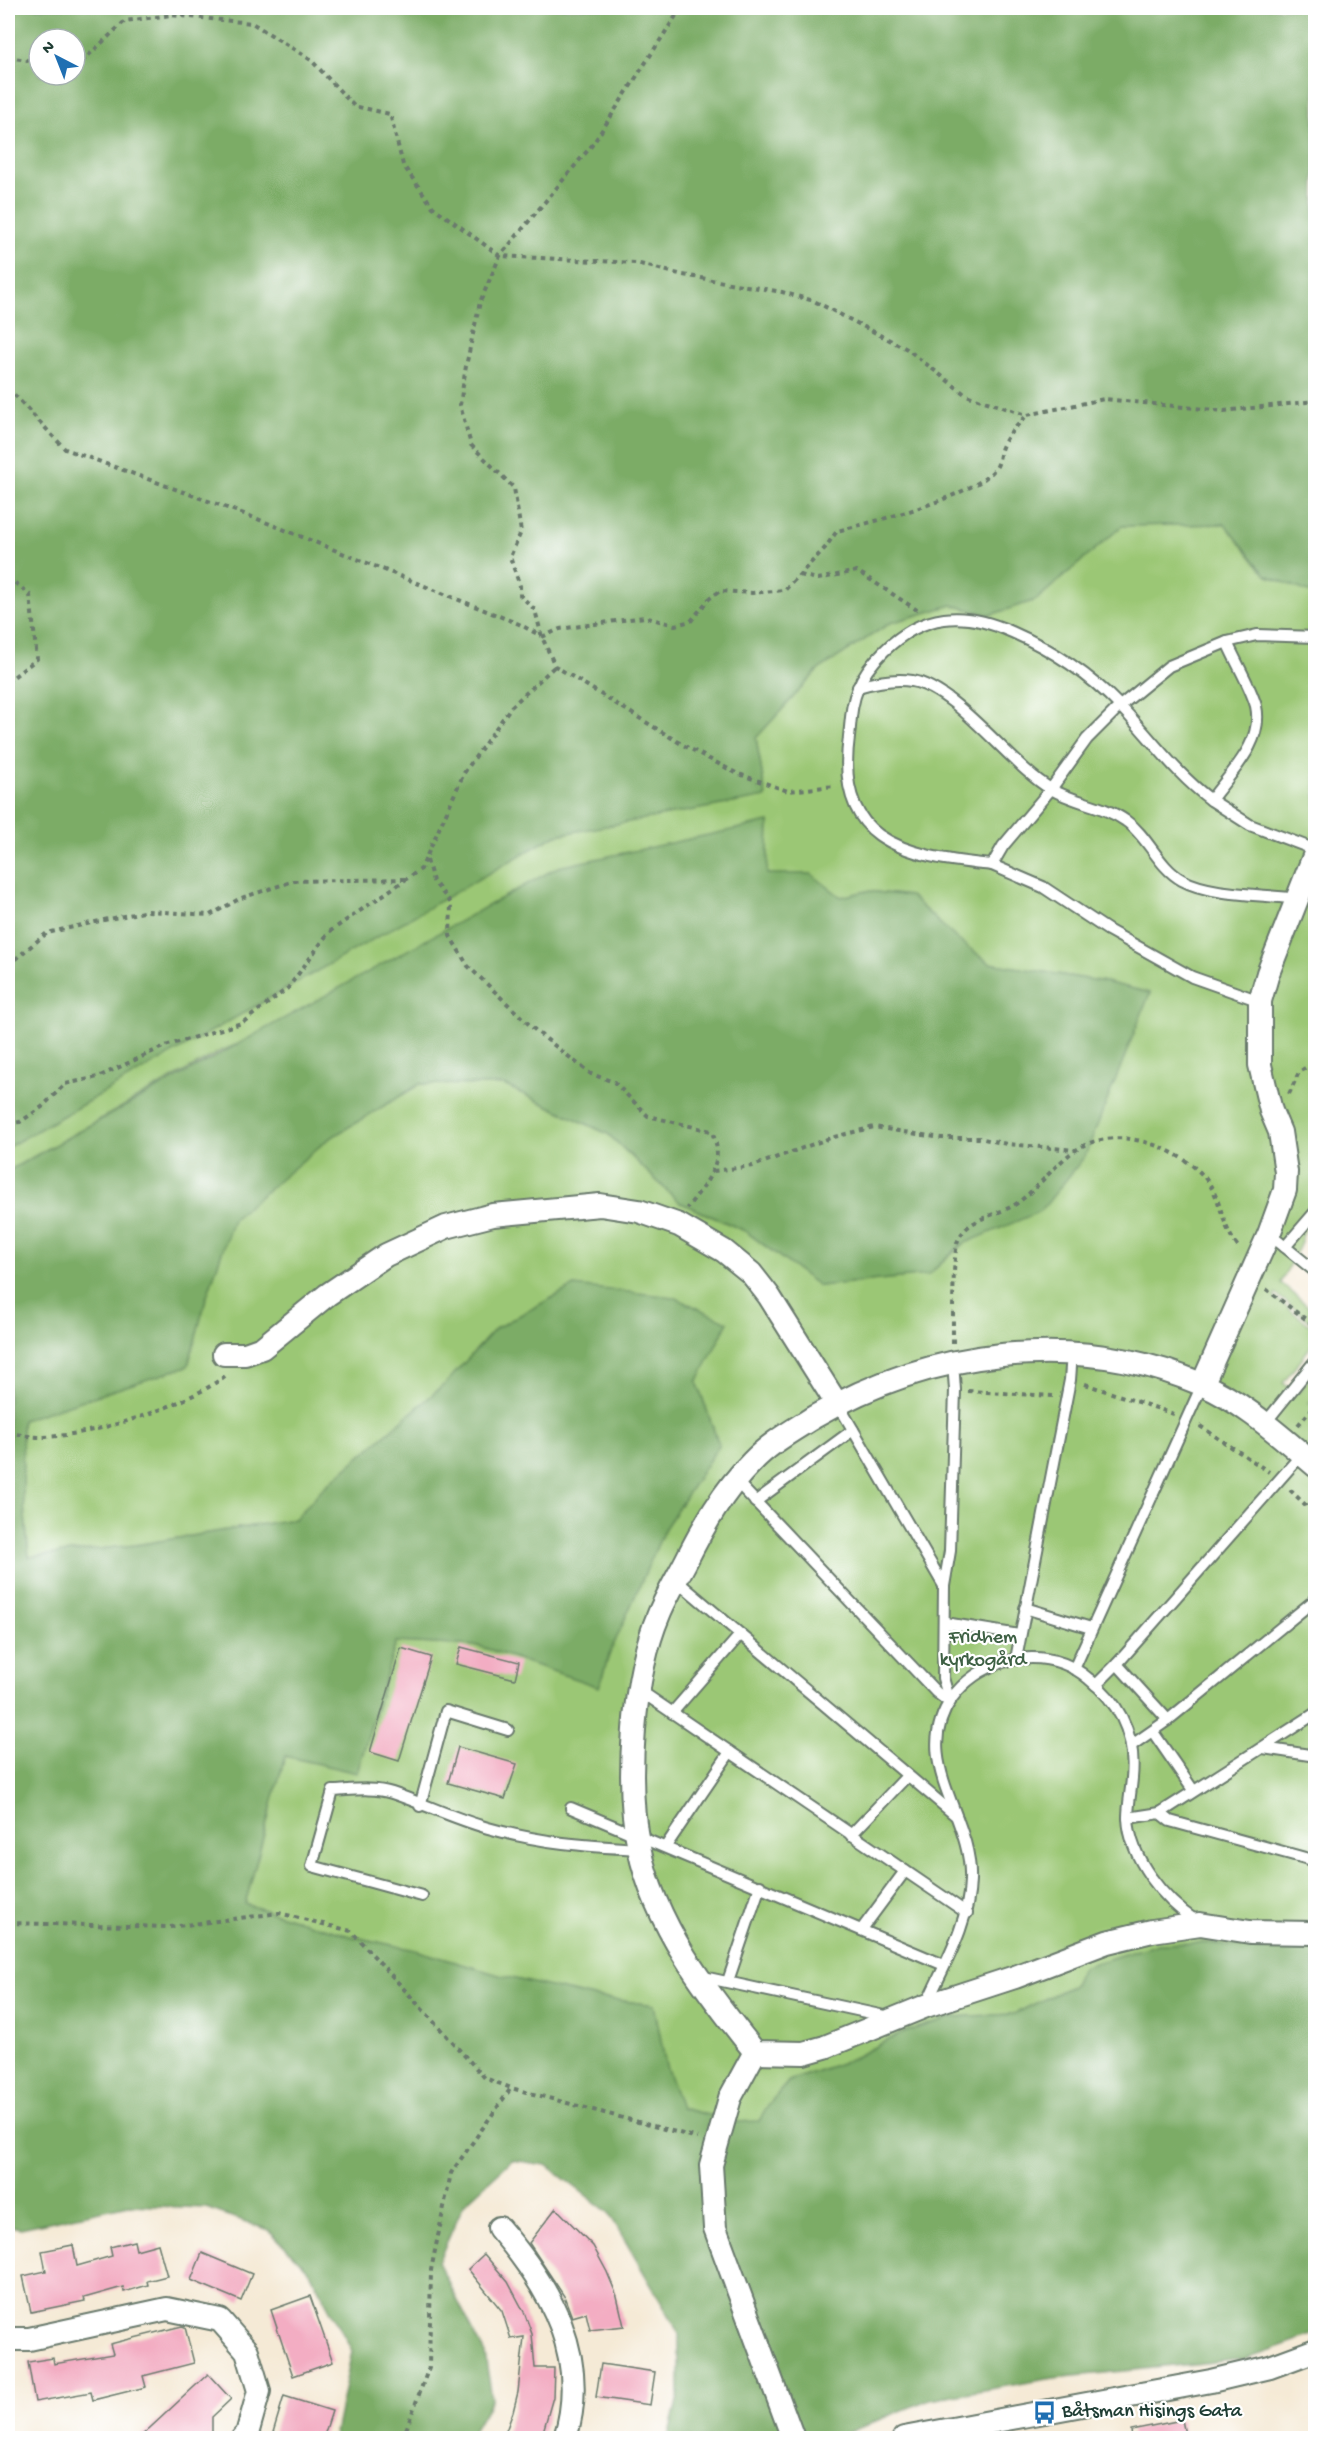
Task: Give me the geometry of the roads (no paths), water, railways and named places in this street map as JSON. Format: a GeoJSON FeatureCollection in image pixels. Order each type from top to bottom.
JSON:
{"type":"FeatureCollection","features":[{"type":"Feature","properties":{"kind":"street"},"geometry":{"type":"LineString","coordinates":[[1202,1384],[1249,1276],[1277,1241],[1286,1182],[1280,1132],[1260,1065],[1260,1001],[1268,973],[1316,850]]}},
{"type":"Feature","properties":{"kind":"street"},"geometry":{"type":"LineString","coordinates":[[234,1354],[267,1345],[327,1295],[398,1247],[467,1221],[547,1208],[600,1205],[639,1211],[679,1225],[724,1251],[751,1273],[777,1308],[837,1404]]}},
{"type":"Feature","properties":{"kind":"street"},"geometry":{"type":"LineString","coordinates":[[755,2052],[696,1975],[662,1912],[638,1841],[632,1795],[635,1703],[658,1617],[703,1526],[736,1481],[772,1444],[837,1404],[912,1373],[952,1362],[1004,1354],[1072,1353],[1149,1365],[1202,1384],[1266,1422],[1309,1460]]}},
{"type":"Feature","properties":{"kind":"street"},"geometry":{"type":"LineString","coordinates":[[755,2052],[804,2053],[926,2006],[1015,1977],[1107,1942],[1152,1931],[1200,1924],[1250,1932],[1316,1933]]}},
{"type":"Feature","properties":{"kind":"street"},"geometry":{"type":"LineString","coordinates":[[755,2052],[735,2088],[711,2165],[715,2228],[793,2439]]}},
{"type":"Feature","properties":{"kind":"street"},"geometry":{"type":"LineString","coordinates":[[499,2228],[528,2261],[546,2289],[571,2357],[575,2388],[571,2420],[565,2439]]}},
{"type":"Feature","properties":{"kind":"street"},"geometry":{"type":"LineString","coordinates":[[8,2339],[29,2339],[167,2309],[220,2320],[248,2351],[259,2391],[247,2434],[243,2439]]}},
{"type":"Feature","properties":{"kind":"street"},"geometry":{"type":"LineString","coordinates":[[904,2439],[1211,2381],[1270,2367],[1316,2350]]}},
{"type":"Feature","properties":{"kind":"lane"},"geometry":{"type":"LineString","coordinates":[[1260,1001],[1192,977],[1108,930],[1043,887],[992,865],[936,857],[881,836],[856,808],[848,785],[846,753],[851,708],[858,687],[871,666],[889,647],[915,627],[929,620],[968,619],[1011,631],[1060,658],[1120,706],[1179,772],[1211,800],[1250,825],[1316,850]]}},
{"type":"Feature","properties":{"kind":"lane"},"geometry":{"type":"LineString","coordinates":[[992,865],[1003,846],[1051,789],[1087,739],[1120,706],[1169,666],[1227,642],[1257,635],[1316,637]]}},
{"type":"Feature","properties":{"kind":"lane"},"geometry":{"type":"LineString","coordinates":[[1211,800],[1253,741],[1257,720],[1253,698],[1227,642]]}},
{"type":"Feature","properties":{"kind":"lane"},"geometry":{"type":"LineString","coordinates":[[858,687],[876,681],[897,680],[914,681],[926,686],[964,712],[1020,765],[1051,789],[1127,821],[1173,874],[1185,882],[1202,888],[1298,899]]}},
{"type":"Feature","properties":{"kind":"lane"},"geometry":{"type":"LineString","coordinates":[[1316,1210],[1277,1241],[1316,1272]]}},
{"type":"Feature","properties":{"kind":"lane"},"geometry":{"type":"LineString","coordinates":[[1016,1659],[1070,1380],[1072,1353]]}},
{"type":"Feature","properties":{"kind":"lane"},"geometry":{"type":"LineString","coordinates":[[1266,1422],[1316,1360]]}},
{"type":"Feature","properties":{"kind":"lane"},"geometry":{"type":"LineString","coordinates":[[950,1702],[943,1677],[944,1586],[950,1551],[955,1390],[952,1362]]}},
{"type":"Feature","properties":{"kind":"lane"},"geometry":{"type":"LineString","coordinates":[[1074,1669],[1202,1384]]}},
{"type":"Feature","properties":{"kind":"lane"},"geometry":{"type":"LineString","coordinates":[[837,1404],[944,1586]]}},
{"type":"Feature","properties":{"kind":"lane"},"geometry":{"type":"LineString","coordinates":[[755,1502],[853,1430]]}},
{"type":"Feature","properties":{"kind":"lane"},"geometry":{"type":"LineString","coordinates":[[1096,1685],[1280,1480],[1309,1460]]}},
{"type":"Feature","properties":{"kind":"lane"},"geometry":{"type":"LineString","coordinates":[[736,1481],[936,1692],[950,1702]]}},
{"type":"Feature","properties":{"kind":"lane"},"geometry":{"type":"LineString","coordinates":[[676,1580],[957,1817]]}},
{"type":"Feature","properties":{"kind":"lane"},"geometry":{"type":"LineString","coordinates":[[1132,1745],[1153,1732],[1316,1599]]}},
{"type":"Feature","properties":{"kind":"lane"},"geometry":{"type":"LineString","coordinates":[[1025,1608],[1091,1628]]}},
{"type":"Feature","properties":{"kind":"lane"},"geometry":{"type":"LineString","coordinates":[[945,1623],[1019,1635]]}},
{"type":"Feature","properties":{"kind":"lane"},"geometry":{"type":"LineString","coordinates":[[672,1713],[740,1635]]}},
{"type":"Feature","properties":{"kind":"lane"},"geometry":{"type":"LineString","coordinates":[[926,2006],[966,1913],[971,1879],[968,1850],[940,1772],[936,1742],[940,1721],[950,1702],[968,1681],[984,1670],[1016,1659],[1041,1658],[1074,1669],[1096,1685],[1125,1722],[1132,1745],[1128,1818],[1138,1854],[1167,1897],[1200,1924]]}},
{"type":"Feature","properties":{"kind":"lane"},"geometry":{"type":"LineString","coordinates":[[1117,1664],[1168,1720]]}},
{"type":"Feature","properties":{"kind":"lane"},"geometry":{"type":"LineString","coordinates":[[639,1690],[966,1913]]}},
{"type":"Feature","properties":{"kind":"lane"},"geometry":{"type":"LineString","coordinates":[[420,1806],[446,1711],[508,1730]]}},
{"type":"Feature","properties":{"kind":"lane"},"geometry":{"type":"LineString","coordinates":[[1128,1818],[1160,1813],[1316,1713]]}},
{"type":"Feature","properties":{"kind":"lane"},"geometry":{"type":"LineString","coordinates":[[1153,1732],[1193,1790]]}},
{"type":"Feature","properties":{"kind":"lane"},"geometry":{"type":"LineString","coordinates":[[1263,1748],[1316,1756]]}},
{"type":"Feature","properties":{"kind":"lane"},"geometry":{"type":"LineString","coordinates":[[666,1846],[730,1752]]}},
{"type":"Feature","properties":{"kind":"lane"},"geometry":{"type":"LineString","coordinates":[[851,1834],[907,1776]]}},
{"type":"Feature","properties":{"kind":"lane"},"geometry":{"type":"LineString","coordinates":[[422,1896],[312,1866],[333,1791],[370,1790],[391,1793],[420,1806],[489,1828],[559,1845],[638,1841],[666,1846],[944,1965]]}},
{"type":"Feature","properties":{"kind":"lane"},"geometry":{"type":"LineString","coordinates":[[571,1808],[638,1841]]}},
{"type":"Feature","properties":{"kind":"lane"},"geometry":{"type":"LineString","coordinates":[[1160,1813],[1170,1821],[1316,1861]]}},
{"type":"Feature","properties":{"kind":"lane"},"geometry":{"type":"LineString","coordinates":[[862,1929],[905,1871]]}},
{"type":"Feature","properties":{"kind":"lane"},"geometry":{"type":"LineString","coordinates":[[728,1981],[760,1886]]}},
{"type":"Feature","properties":{"kind":"lane"},"geometry":{"type":"LineString","coordinates":[[696,1975],[895,2019]]}},
{"type":"Feature","properties":{"kind":"place","name":"Båtsman Hisings Gata"},"geometry":{"type":"Point","coordinates":[1044,2412]}},
{"type":"Feature","properties":{"kind":"park label","name":"Fridhem kyrkogård"},"geometry":{"type":"Point","coordinates":[983,1650]}}]}
